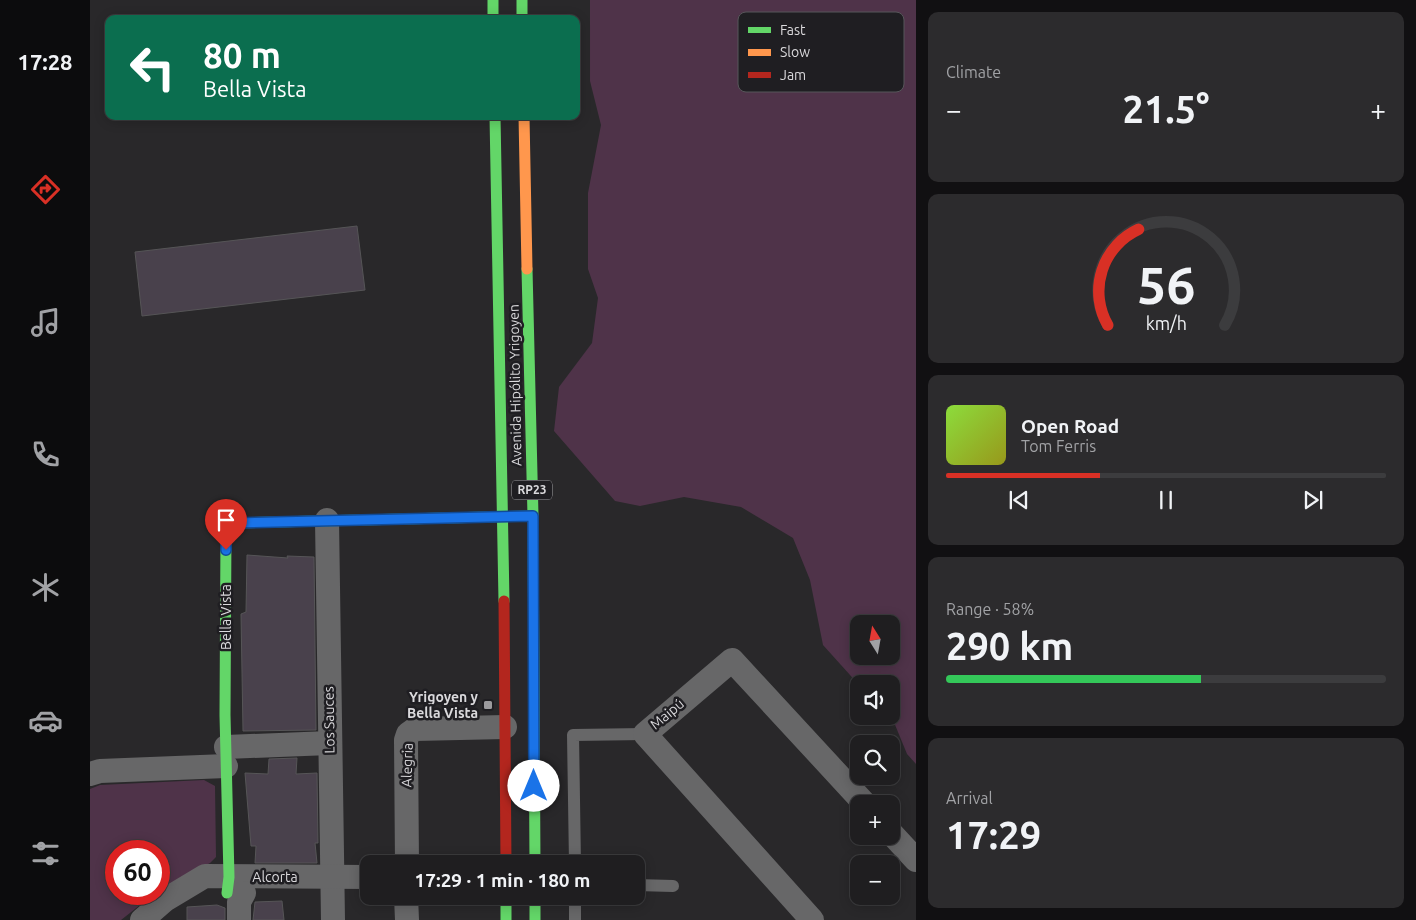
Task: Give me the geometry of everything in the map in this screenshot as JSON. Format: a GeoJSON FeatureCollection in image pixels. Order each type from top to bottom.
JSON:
{"type":"FeatureCollection","features":[{"type":"Feature","properties":{"kind":"main road"},"geometry":{"type":"LineString","coordinates":[[493,0],[493,15]]}},
{"type":"Feature","properties":{"kind":"main road"},"geometry":{"type":"LineString","coordinates":[[522,0],[522,15]]}},
{"type":"Feature","properties":{"kind":"main road","name":"Avenida Hipólito Yrigoyen"},"geometry":{"type":"LineString","coordinates":[[495,120],[504,518],[506,855]]}},
{"type":"Feature","properties":{"kind":"main road","name":"Avenida Hipólito Yrigoyen"},"geometry":{"type":"LineString","coordinates":[[524,120],[533,516],[534,855]]}},
{"type":"Feature","properties":{"kind":"main road","name":"Bella Vista"},"geometry":{"type":"LineString","coordinates":[[234,888],[226,757],[226,531],[234,523],[533,516]]}},
{"type":"Feature","properties":{"kind":"main road"},"geometry":{"type":"LineString","coordinates":[[506,905],[506,920]]}},
{"type":"Feature","properties":{"kind":"main road"},"geometry":{"type":"LineString","coordinates":[[535,905],[535,920]]}},
{"type":"Feature","properties":{"kind":"street","name":"Los Sauces"},"geometry":{"type":"LineString","coordinates":[[327,520],[332,920]]}},
{"type":"Feature","properties":{"kind":"street","name":"Maipú"},"geometry":{"type":"LineString","coordinates":[[812,920],[644,734],[732,660],[856,795]]}},
{"type":"Feature","properties":{"kind":"street","name":"Alegria"},"geometry":{"type":"LineString","coordinates":[[406,855],[406,756],[408,734],[415,729],[505,727]]}},
{"type":"Feature","properties":{"kind":"street"},"geometry":{"type":"LineString","coordinates":[[90,774],[100,771],[330,743]]}},
{"type":"Feature","properties":{"kind":"street"},"geometry":{"type":"LineString","coordinates":[[900,843],[916,860]]}},
{"type":"Feature","properties":{"kind":"street","name":"Alcorta"},"geometry":{"type":"LineString","coordinates":[[142,920],[165,900],[205,876],[234,888],[332,884],[360,879]]}},
{"type":"Feature","properties":{"kind":"street","name":"Alcorta"},"geometry":{"type":"LineString","coordinates":[[332,884],[360,890]]}},
{"type":"Feature","properties":{"kind":"street","name":"Bella Vista"},"geometry":{"type":"LineString","coordinates":[[234,888],[239,902],[239,920]]}},
{"type":"Feature","properties":{"kind":"street"},"geometry":{"type":"LineString","coordinates":[[406,905],[407,920]]}},
{"type":"Feature","properties":{"kind":"lane"},"geometry":{"type":"LineString","coordinates":[[575,855],[573,735],[644,734]]}},
{"type":"Feature","properties":{"kind":"lane"},"geometry":{"type":"LineString","coordinates":[[645,885],[672,886]]}},
{"type":"Feature","properties":{"kind":"lane"},"geometry":{"type":"LineString","coordinates":[[575,905],[575,920]]}},
{"type":"Feature","properties":{"kind":"shaded area"},"geometry":{"type":"Polygon","coordinates":[[[590,0],[916,0],[916,764],[907,754],[895,725],[900,725],[900,675],[850,675],[823,645],[810,580],[793,538],[741,507],[684,497],[640,506],[615,501],[554,431],[559,387],[592,343],[598,298],[588,269],[588,193],[601,125],[590,81],[590,0]]]}},
{"type":"Feature","properties":{"kind":"shaded area"},"geometry":{"type":"Polygon","coordinates":[[[204,780],[215,786],[216,857],[210,863],[170,884],[170,840],[105,840],[105,905],[140,905],[121,920],[90,920],[90,789],[100,785],[204,780]]]}},
{"type":"Feature","properties":{"kind":"building"},"geometry":{"type":"Polygon","coordinates":[[[357,226],[365,290],[142,316],[135,252],[357,226]]]}},
{"type":"Feature","properties":{"kind":"building"},"geometry":{"type":"Polygon","coordinates":[[[247,555],[288,558],[287,556],[314,557],[316,730],[243,731],[241,614],[246,612],[247,555]]]}},
{"type":"Feature","properties":{"kind":"building"},"geometry":{"type":"Polygon","coordinates":[[[297,758],[296,774],[317,773],[318,843],[315,843],[317,863],[255,863],[256,846],[251,846],[245,773],[268,774],[269,759],[297,758]]]}},
{"type":"Feature","properties":{"kind":"building"},"geometry":{"type":"Polygon","coordinates":[[[282,901],[284,920],[253,920],[255,902],[282,901]]]}},
{"type":"Feature","properties":{"kind":"building"},"geometry":{"type":"Polygon","coordinates":[[[217,905],[225,908],[225,920],[187,920],[187,907],[217,905]]]}},
{"type":"Feature","properties":{"kind":"traffic: fast"},"geometry":{"type":"LineString","coordinates":[[493,0],[493,15]]}},
{"type":"Feature","properties":{"kind":"traffic: fast"},"geometry":{"type":"LineString","coordinates":[[522,0],[522,15]]}},
{"type":"Feature","properties":{"kind":"traffic: fast"},"geometry":{"type":"LineString","coordinates":[[495,120],[504,601]]}},
{"type":"Feature","properties":{"kind":"traffic: fast"},"geometry":{"type":"LineString","coordinates":[[527,269],[533,516],[535,855]]}},
{"type":"Feature","properties":{"kind":"traffic: fast"},"geometry":{"type":"LineString","coordinates":[[227,893],[229,877],[225,715],[226,531],[234,523],[533,516]]}},
{"type":"Feature","properties":{"kind":"traffic: fast"},"geometry":{"type":"LineString","coordinates":[[506,905],[506,920]]}},
{"type":"Feature","properties":{"kind":"traffic: fast"},"geometry":{"type":"LineString","coordinates":[[535,905],[535,920]]}},
{"type":"Feature","properties":{"kind":"traffic: slow"},"geometry":{"type":"LineString","coordinates":[[524,120],[527,269]]}},
{"type":"Feature","properties":{"kind":"traffic: jam"},"geometry":{"type":"LineString","coordinates":[[504,601],[506,855]]}},
{"type":"Feature","properties":{"kind":"place","name":"Yrigoyen y Bella Vista"},"geometry":{"type":"Point","coordinates":[488,705]}},
{"type":"Feature","properties":{"kind":"route"},"geometry":{"type":"LineString","coordinates":[[226,550],[226,531],[234,523],[533,516],[534,786]]}}]}
